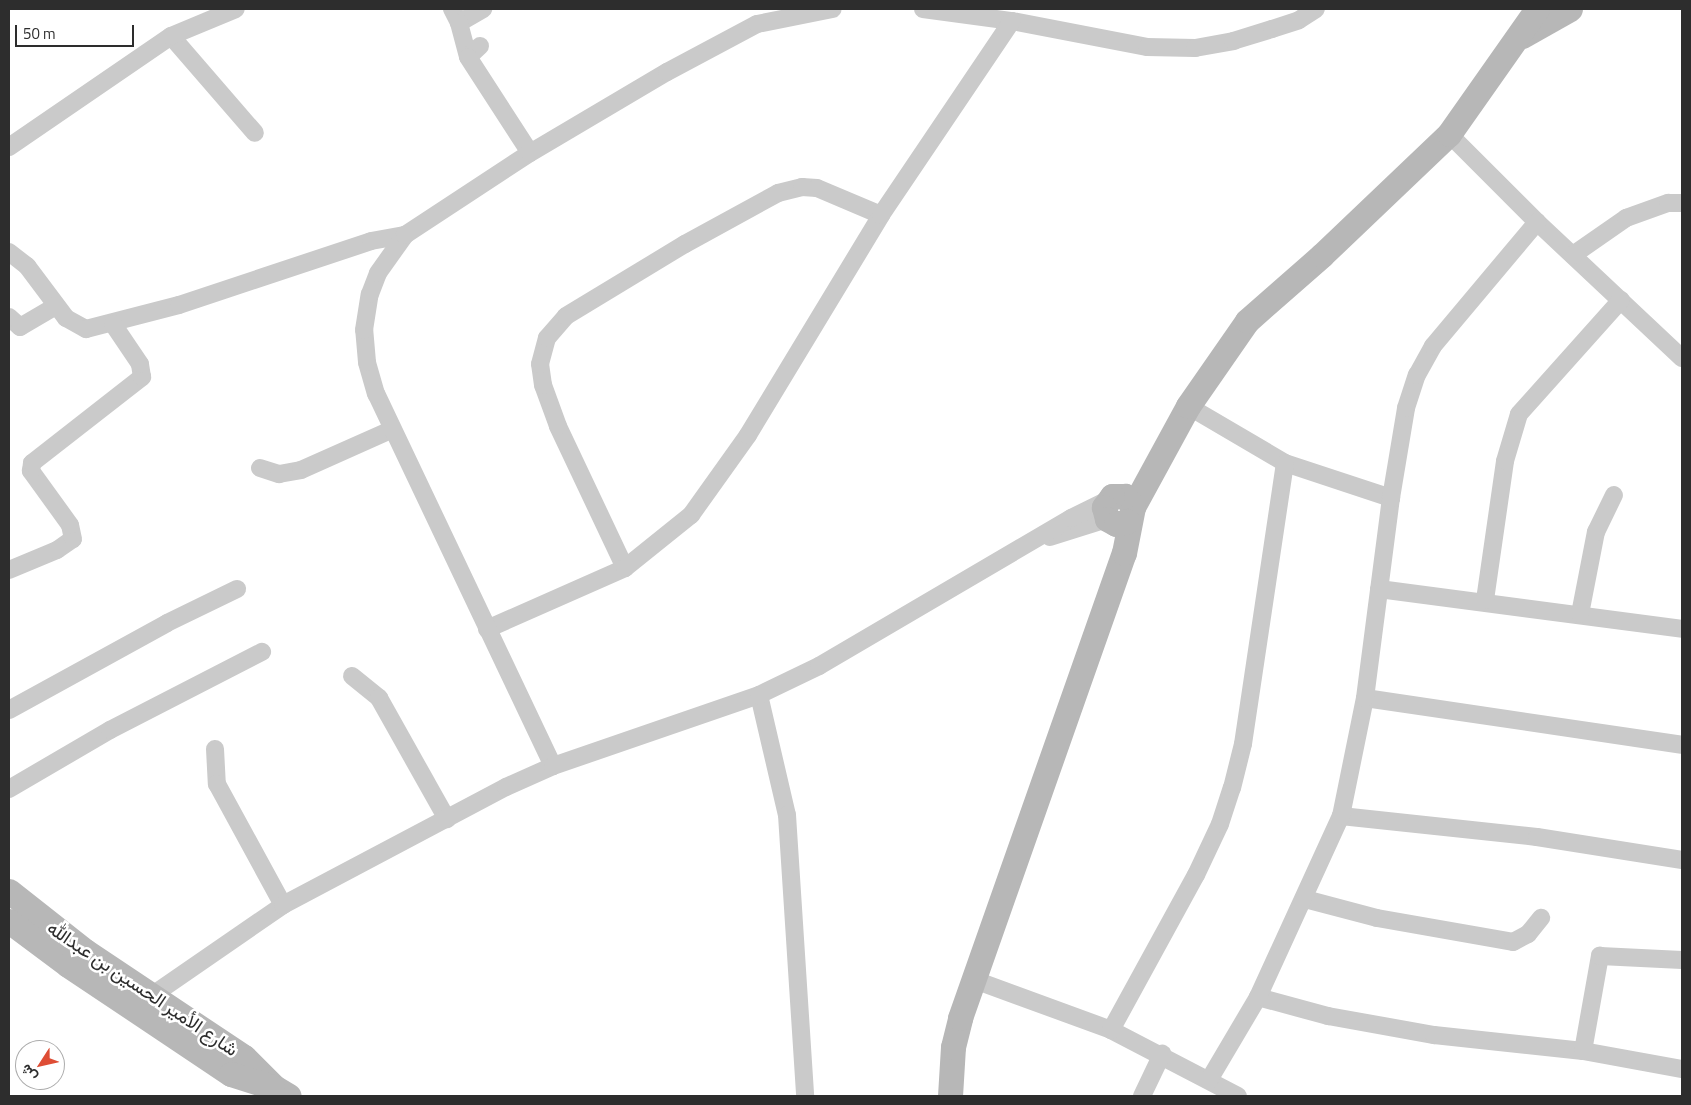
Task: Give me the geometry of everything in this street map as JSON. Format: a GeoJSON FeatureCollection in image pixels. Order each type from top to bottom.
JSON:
{"type":"FeatureCollection","features":[{"type":"Feature","properties":{"kind":"street"},"geometry":{"type":"LineString","coordinates":[[9,148],[172,36],[236,9]]}},
{"type":"Feature","properties":{"kind":"street"},"geometry":{"type":"LineString","coordinates":[[483,9],[455,16],[530,153]]}},
{"type":"Feature","properties":{"kind":"street"},"geometry":{"type":"LineString","coordinates":[[553,766],[391,430],[367,362],[364,330],[370,294],[378,273],[405,235],[530,153],[667,72],[757,24],[834,9]]}},
{"type":"Feature","properties":{"kind":"street"},"geometry":{"type":"LineString","coordinates":[[922,9],[1012,21],[1147,47],[1195,48],[1233,41],[1296,14],[1316,9]]}},
{"type":"Feature","properties":{"kind":"street"},"geometry":{"type":"LineString","coordinates":[[950,1096],[953,1047],[972,979],[1114,582],[1117,511],[1247,321],[1322,255],[1450,134],[1536,9]]}},
{"type":"Feature","properties":{"kind":"street"},"geometry":{"type":"LineString","coordinates":[[1512,44],[1570,9]]}},
{"type":"Feature","properties":{"kind":"street"},"geometry":{"type":"LineString","coordinates":[[487,629],[625,568],[672,532],[711,490],[881,215],[1012,21]]}},
{"type":"Feature","properties":{"kind":"street"},"geometry":{"type":"LineString","coordinates":[[172,36],[255,133]]}},
{"type":"Feature","properties":{"kind":"street"},"geometry":{"type":"LineString","coordinates":[[1450,134],[1537,222],[1682,358]]}},
{"type":"Feature","properties":{"kind":"street"},"geometry":{"type":"LineString","coordinates":[[625,568],[558,426],[543,385],[540,364],[546,338],[573,312],[685,244],[778,193],[802,187],[817,188],[881,215]]}},
{"type":"Feature","properties":{"kind":"street"},"geometry":{"type":"LineString","coordinates":[[1573,255],[1626,218],[1668,203],[1682,203]]}},
{"type":"Feature","properties":{"kind":"street"},"geometry":{"type":"LineString","coordinates":[[1209,1080],[1258,997],[1305,899],[1341,816],[1365,698],[1391,498],[1406,408],[1417,375],[1433,346],[1537,222]]}},
{"type":"Feature","properties":{"kind":"street"},"geometry":{"type":"LineString","coordinates":[[9,252],[27,266],[56,306],[81,328],[113,324],[371,241],[405,235]]}},
{"type":"Feature","properties":{"kind":"street"},"geometry":{"type":"LineString","coordinates":[[1485,600],[1505,461],[1519,414],[1621,300]]}},
{"type":"Feature","properties":{"kind":"street"},"geometry":{"type":"LineString","coordinates":[[9,317],[20,327],[56,306]]}},
{"type":"Feature","properties":{"kind":"street"},"geometry":{"type":"LineString","coordinates":[[9,570],[56,550],[73,539],[70,525],[31,472],[32,463],[142,377],[140,364],[113,324]]}},
{"type":"Feature","properties":{"kind":"street"},"geometry":{"type":"LineString","coordinates":[[1188,406],[1284,463],[1391,498]]}},
{"type":"Feature","properties":{"kind":"street"},"geometry":{"type":"LineString","coordinates":[[260,468],[279,474],[301,470],[391,430]]}},
{"type":"Feature","properties":{"kind":"street"},"geometry":{"type":"LineString","coordinates":[[1111,1030],[1196,876],[1220,824],[1232,788],[1247,718],[1284,463]]}},
{"type":"Feature","properties":{"kind":"street"},"geometry":{"type":"LineString","coordinates":[[1580,614],[1596,532],[1614,495]]}},
{"type":"Feature","properties":{"kind":"street"},"geometry":{"type":"LineString","coordinates":[[143,1002],[284,905],[506,787],[553,766],[759,695],[820,666],[1031,542],[1117,511]]}},
{"type":"Feature","properties":{"kind":"street"},"geometry":{"type":"LineString","coordinates":[[9,710],[167,623],[237,589]]}},
{"type":"Feature","properties":{"kind":"street"},"geometry":{"type":"LineString","coordinates":[[1379,589],[1485,600],[1682,629]]}},
{"type":"Feature","properties":{"kind":"street"},"geometry":{"type":"LineString","coordinates":[[9,789],[110,730],[262,652]]}},
{"type":"Feature","properties":{"kind":"street"},"geometry":{"type":"LineString","coordinates":[[352,676],[379,698],[447,819]]}},
{"type":"Feature","properties":{"kind":"street"},"geometry":{"type":"LineString","coordinates":[[759,695],[787,815],[805,1096]]}},
{"type":"Feature","properties":{"kind":"street"},"geometry":{"type":"LineString","coordinates":[[1365,698],[1546,722],[1682,744]]}},
{"type":"Feature","properties":{"kind":"street"},"geometry":{"type":"LineString","coordinates":[[215,749],[217,784],[284,905]]}},
{"type":"Feature","properties":{"kind":"street"},"geometry":{"type":"LineString","coordinates":[[1341,816],[1537,837],[1682,860]]}},
{"type":"Feature","properties":{"kind":"street","name":"شارع الأمير الحسين بن عبدالله"},"geometry":{"type":"LineString","coordinates":[[9,891],[45,923],[143,1002]]}},
{"type":"Feature","properties":{"kind":"street"},"geometry":{"type":"LineString","coordinates":[[1305,899],[1396,922],[1513,942],[1528,934],[1541,918]]}},
{"type":"Feature","properties":{"kind":"street","name":"شارع الأمير الحسين بن عبدالله"},"geometry":{"type":"LineString","coordinates":[[9,921],[143,1002],[244,1057],[282,1092]]}},
{"type":"Feature","properties":{"kind":"street"},"geometry":{"type":"LineString","coordinates":[[1583,1051],[1600,956],[1682,960]]}},
{"type":"Feature","properties":{"kind":"street"},"geometry":{"type":"LineString","coordinates":[[972,979],[1111,1030],[1162,1054],[1238,1096]]}},
{"type":"Feature","properties":{"kind":"street"},"geometry":{"type":"LineString","coordinates":[[1258,997],[1328,1016],[1434,1035],[1583,1051],[1682,1069]]}},
{"type":"Feature","properties":{"kind":"street"},"geometry":{"type":"LineString","coordinates":[[1142,1096],[1162,1054]]}}]}
